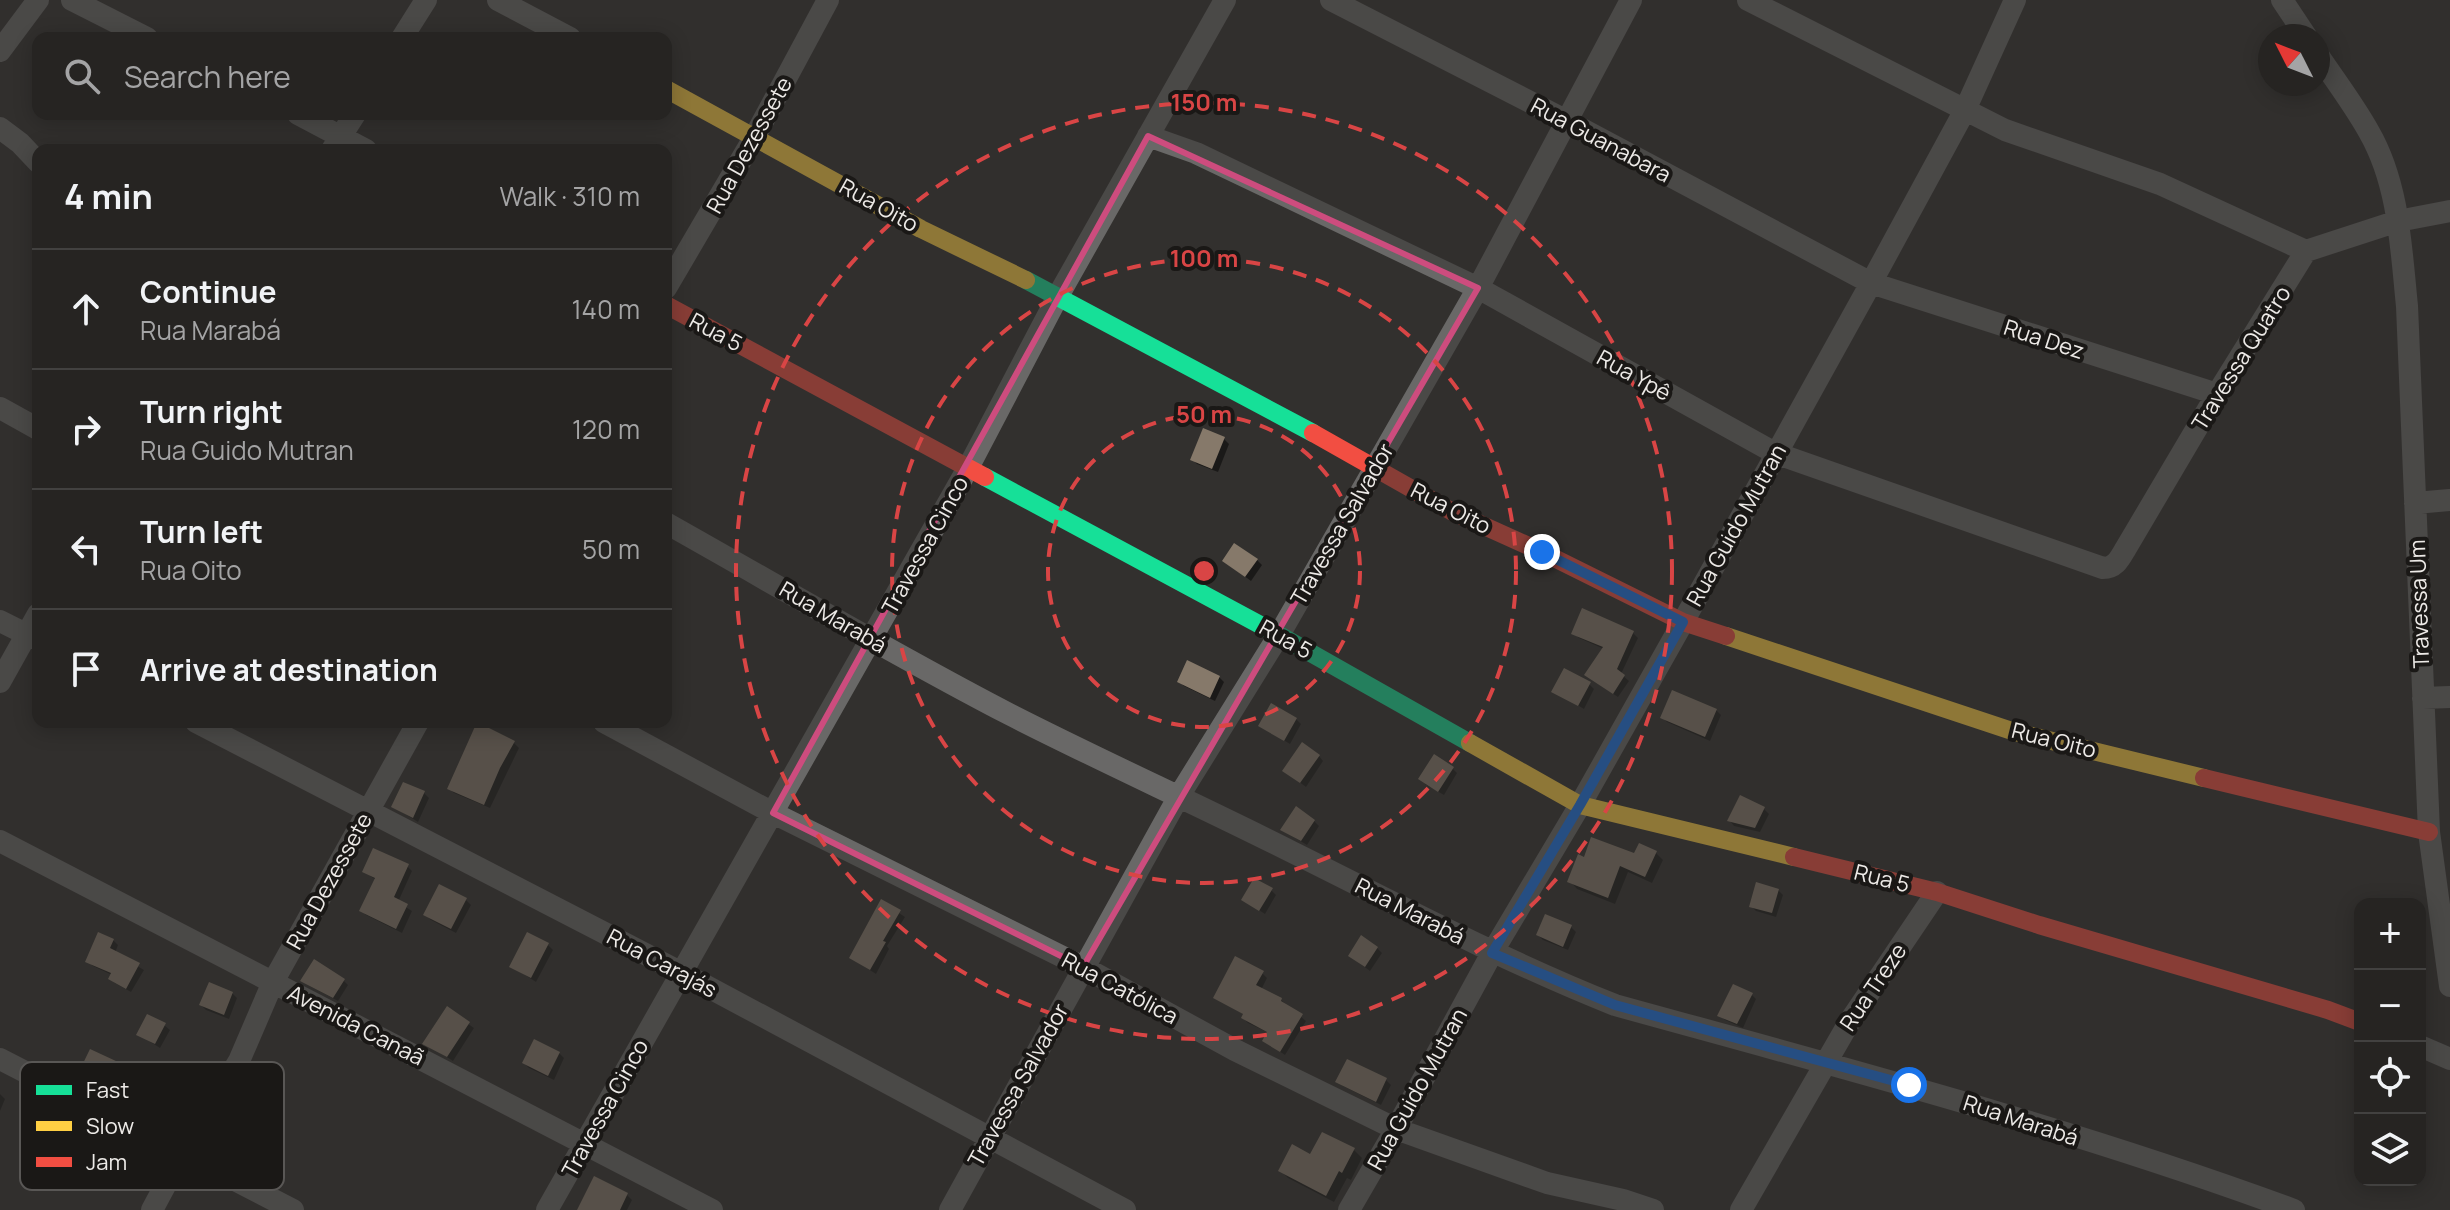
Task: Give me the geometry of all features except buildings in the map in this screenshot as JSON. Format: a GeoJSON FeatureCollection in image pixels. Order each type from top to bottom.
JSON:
{"type":"FeatureCollection","features":[{"type":"Feature","properties":{"kind":"street"},"geometry":{"type":"LineString","coordinates":[[0,51],[38,0]]}},
{"type":"Feature","properties":{"kind":"street"},"geometry":{"type":"LineString","coordinates":[[72,0],[135,32]]}},
{"type":"Feature","properties":{"kind":"street"},"geometry":{"type":"LineString","coordinates":[[406,32],[426,0]]}},
{"type":"Feature","properties":{"kind":"street"},"geometry":{"type":"LineString","coordinates":[[498,0],[559,32]]}},
{"type":"Feature","properties":{"kind":"street","name":"Rua Dezessete"},"geometry":{"type":"LineString","coordinates":[[672,278],[755,136],[828,0]]}},
{"type":"Feature","properties":{"kind":"street","name":"Travessa Cinco"},"geometry":{"type":"LineString","coordinates":[[547,1210],[968,468],[1058,296],[1225,0]]}},
{"type":"Feature","properties":{"kind":"street","name":"Rua Guanabara"},"geometry":{"type":"LineString","coordinates":[[1331,0],[1871,283]]}},
{"type":"Feature","properties":{"kind":"street","name":"Travessa Salvador"},"geometry":{"type":"LineString","coordinates":[[950,1210],[1179,796],[1279,635],[1478,288],[1631,0]]}},
{"type":"Feature","properties":{"kind":"street"},"geometry":{"type":"LineString","coordinates":[[1748,0],[2005,130],[2160,184],[2306,251],[2398,221],[2450,211]]}},
{"type":"Feature","properties":{"kind":"street","name":"Rua Guido Mutran"},"geometry":{"type":"LineString","coordinates":[[1349,1210],[1492,953],[1580,805],[1871,283],[1965,110],[2015,0]]}},
{"type":"Feature","properties":{"kind":"street"},"geometry":{"type":"LineString","coordinates":[[2282,0],[2298,24]]}},
{"type":"Feature","properties":{"kind":"street","name":"Travessa Um"},"geometry":{"type":"LineString","coordinates":[[2330,73],[2370,133],[2383,164],[2398,221],[2407,306],[2429,832],[2450,986]]}},
{"type":"Feature","properties":{"kind":"street","name":"Rua Oito"},"geometry":{"type":"LineString","coordinates":[[672,92],[921,229],[1058,296],[1375,466],[1451,511],[1683,622],[2015,732],[2429,832]]}},
{"type":"Feature","properties":{"kind":"street"},"geometry":{"type":"LineString","coordinates":[[306,120],[336,143],[351,120]]}},
{"type":"Feature","properties":{"kind":"street"},"geometry":{"type":"LineString","coordinates":[[0,128],[32,156]]}},
{"type":"Feature","properties":{"kind":"street","name":"Rua Ypê"},"geometry":{"type":"LineString","coordinates":[[1148,136],[1196,153],[1478,288],[1775,453],[2103,568],[2117,563],[2126,548]]}},
{"type":"Feature","properties":{"kind":"street","name":"Travessa Quatro"},"geometry":{"type":"LineString","coordinates":[[2126,548],[2306,251]]}},
{"type":"Feature","properties":{"kind":"street","name":"Rua Dez"},"geometry":{"type":"LineString","coordinates":[[1871,283],[2217,394]]}},
{"type":"Feature","properties":{"kind":"street","name":"Rua 5"},"geometry":{"type":"LineString","coordinates":[[672,308],[1279,635],[1580,805],[1937,892],[2354,1020]]}},
{"type":"Feature","properties":{"kind":"street"},"geometry":{"type":"LineString","coordinates":[[0,408],[32,426]]}},
{"type":"Feature","properties":{"kind":"street"},"geometry":{"type":"LineString","coordinates":[[2415,503],[2450,500]]}},
{"type":"Feature","properties":{"kind":"street","name":"Rua Marabá"},"geometry":{"type":"LineString","coordinates":[[672,526],[1011,715],[1492,953],[1615,1005],[1909,1085],[2210,1180],[2294,1210]]}},
{"type":"Feature","properties":{"kind":"street"},"geometry":{"type":"LineString","coordinates":[[0,621],[32,637],[0,682]]}},
{"type":"Feature","properties":{"kind":"street"},"geometry":{"type":"LineString","coordinates":[[2423,698],[2450,697]]}},
{"type":"Feature","properties":{"kind":"street","name":"Rua Carajás"},"geometry":{"type":"LineString","coordinates":[[208,728],[682,973],[1125,1210]]}},
{"type":"Feature","properties":{"kind":"street","name":"Rua Dezessete"},"geometry":{"type":"LineString","coordinates":[[238,1062],[273,982],[415,728]]}},
{"type":"Feature","properties":{"kind":"street","name":"Rua Católica"},"geometry":{"type":"LineString","coordinates":[[615,728],[773,813],[1083,967],[1235,1050],[1396,1129],[1547,1183],[1653,1210]]}},
{"type":"Feature","properties":{"kind":"street","name":"Avenida Canaã"},"geometry":{"type":"LineString","coordinates":[[0,841],[712,1210]]}},
{"type":"Feature","properties":{"kind":"street","name":"Rua Treze"},"geometry":{"type":"LineString","coordinates":[[1741,1210],[1825,1062],[1937,892]]}},
{"type":"Feature","properties":{"kind":"street"},"geometry":{"type":"LineString","coordinates":[[2426,1049],[2450,1059]]}},
{"type":"Feature","properties":{"kind":"street"},"geometry":{"type":"LineString","coordinates":[[0,1059],[20,1069]]}},
{"type":"Feature","properties":{"kind":"street","name":"Rua Dezessete"},"geometry":{"type":"LineString","coordinates":[[152,1210],[163,1190]]}},
{"type":"Feature","properties":{"kind":"street"},"geometry":{"type":"LineString","coordinates":[[253,1190],[293,1210]]}},
{"type":"Feature","properties":{"kind":"highlighted area"},"geometry":{"type":"Polygon","coordinates":[[[1148,136],[1478,288],[1083,967],[773,813],[1148,136]]]}},
{"type":"Feature","properties":{"kind":"traffic: fast"},"geometry":{"type":"LineString","coordinates":[[1026,280],[1313,433]]}},
{"type":"Feature","properties":{"kind":"traffic: fast"},"geometry":{"type":"LineString","coordinates":[[985,477],[1279,635],[1470,743]]}},
{"type":"Feature","properties":{"kind":"traffic: slow"},"geometry":{"type":"LineString","coordinates":[[672,92],[921,229],[1026,280]]}},
{"type":"Feature","properties":{"kind":"traffic: slow"},"geometry":{"type":"LineString","coordinates":[[1726,636],[2015,732],[2204,778]]}},
{"type":"Feature","properties":{"kind":"traffic: slow"},"geometry":{"type":"LineString","coordinates":[[1470,743],[1580,805],[1794,857]]}},
{"type":"Feature","properties":{"kind":"traffic: jam"},"geometry":{"type":"LineString","coordinates":[[672,308],[985,477]]}},
{"type":"Feature","properties":{"kind":"traffic: jam"},"geometry":{"type":"LineString","coordinates":[[1313,433],[1451,511],[1683,622],[1726,636]]}},
{"type":"Feature","properties":{"kind":"traffic: jam"},"geometry":{"type":"LineString","coordinates":[[2204,778],[2429,832]]}},
{"type":"Feature","properties":{"kind":"traffic: jam"},"geometry":{"type":"LineString","coordinates":[[1794,857],[1937,892],[2354,1020]]}},
{"type":"Feature","properties":{"kind":"route"},"geometry":{"type":"LineString","coordinates":[[1542,552],[1683,622],[1492,953],[1615,1005],[1909,1085]]}}]}
